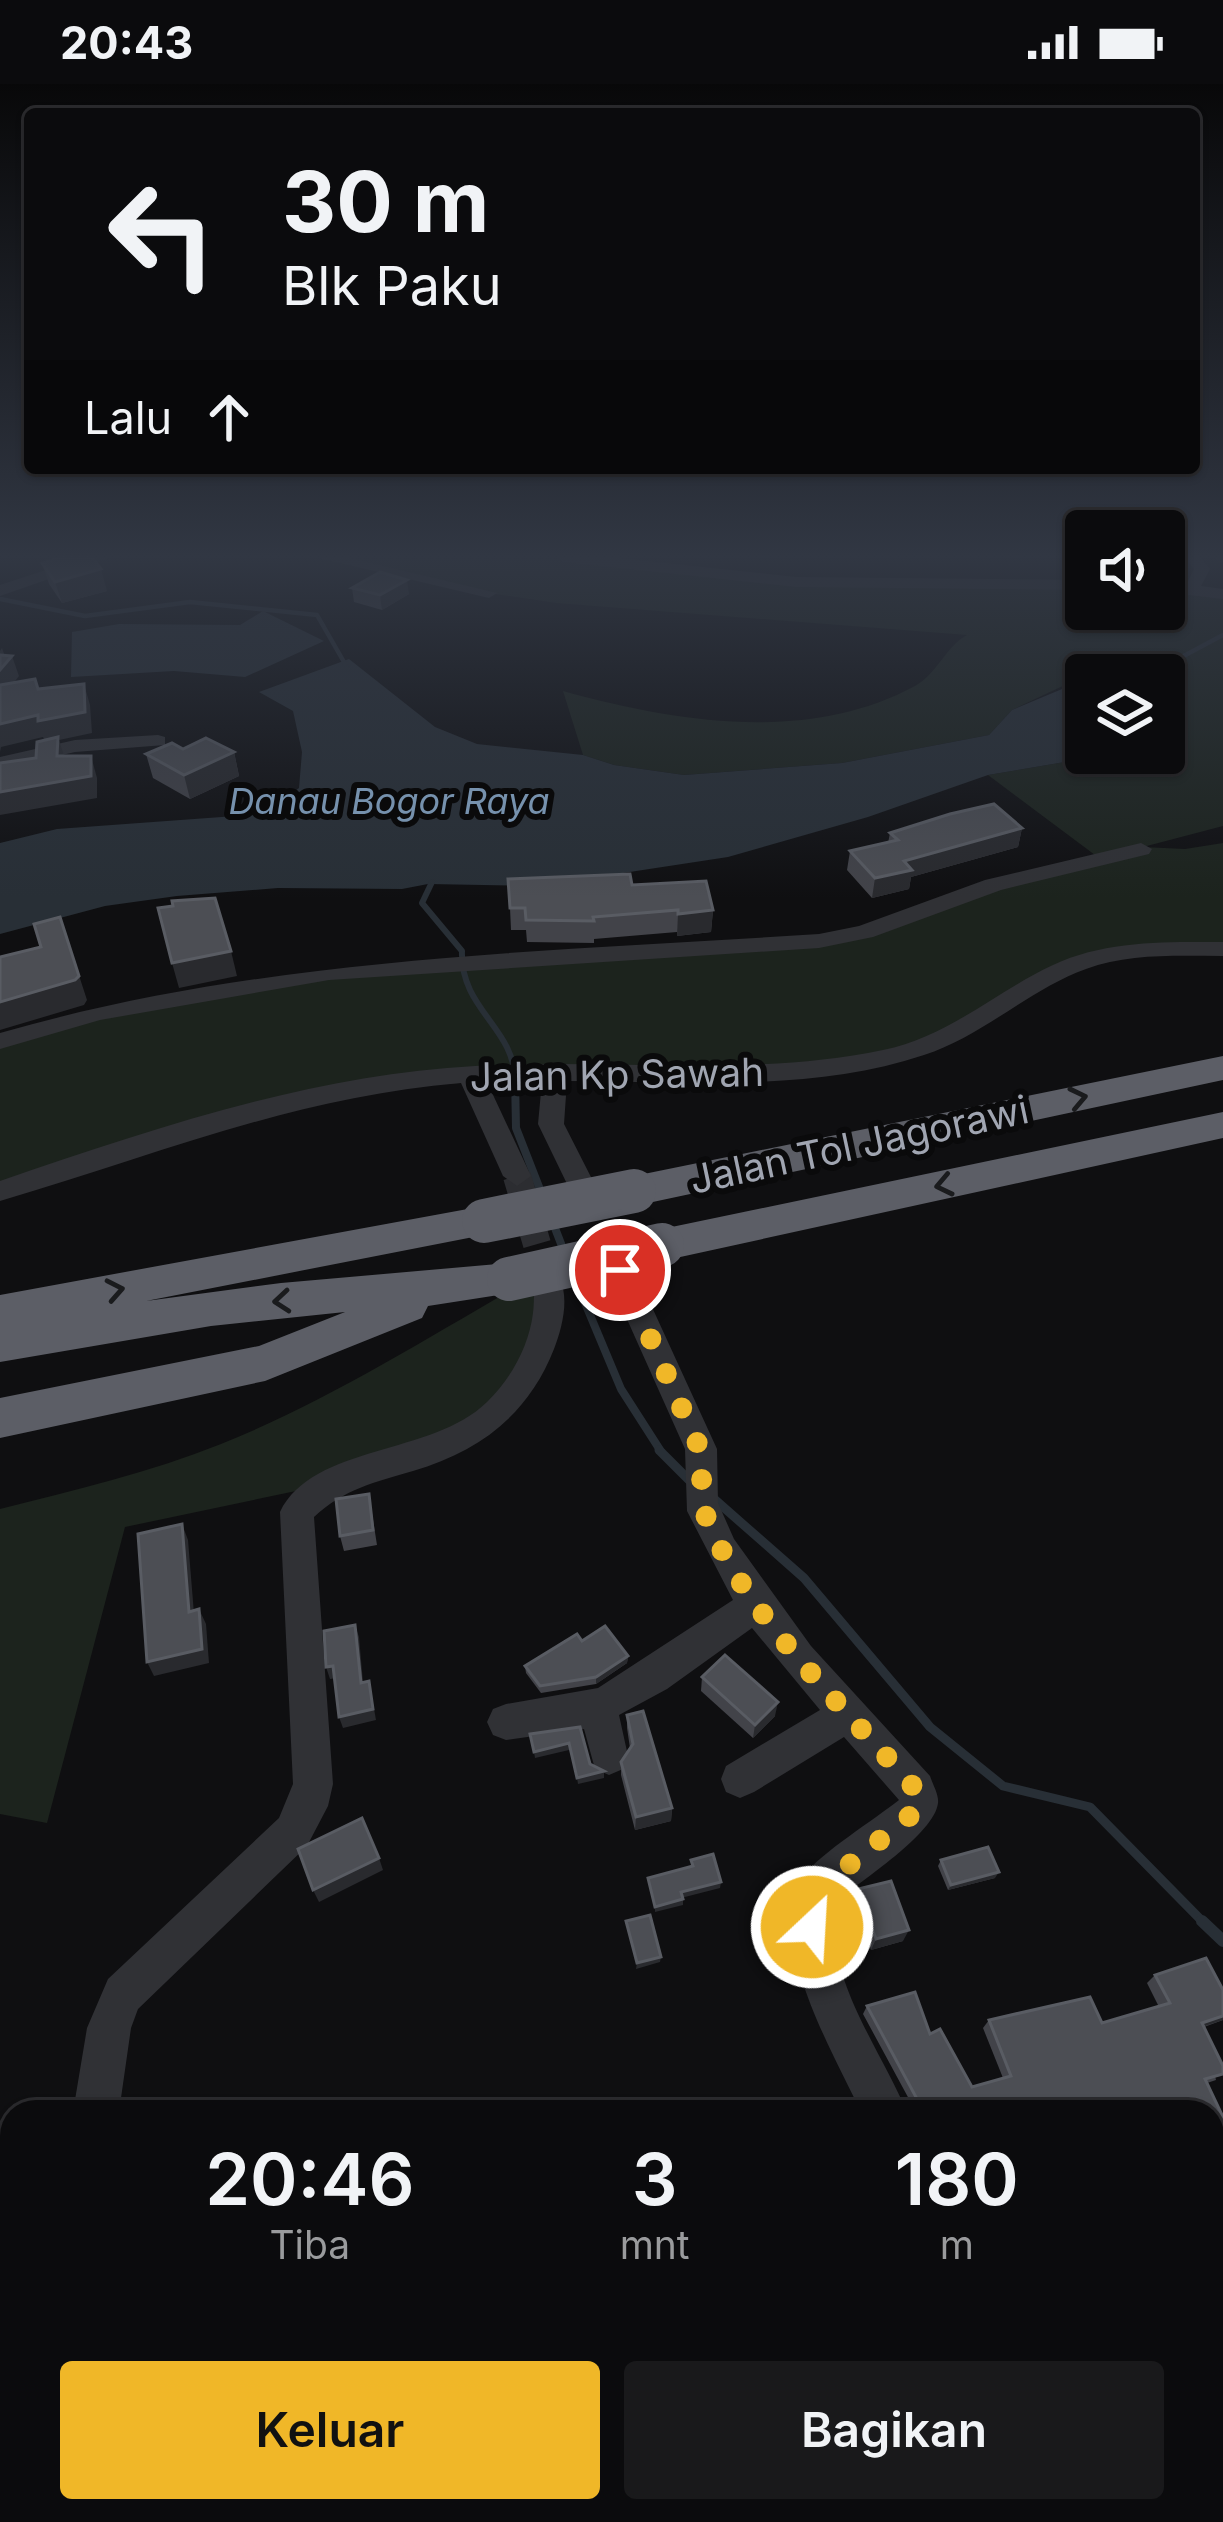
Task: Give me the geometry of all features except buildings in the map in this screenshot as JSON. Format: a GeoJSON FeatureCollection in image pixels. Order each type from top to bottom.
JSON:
{"type":"FeatureCollection","features":[{"type":"Feature","properties":{"kind":"highway","name":"Jalan Tol Jagorawi"},"geometry":{"type":"LineString","coordinates":[[0,1312],[484,1221],[1223,1068]]}},
{"type":"Feature","properties":{"kind":"highway","name":"Jalan Tol Jagorawi"},"geometry":{"type":"LineString","coordinates":[[441,1292],[529,1282],[662,1246],[1223,1125]]}},
{"type":"Feature","properties":{"kind":"highway"},"geometry":{"type":"LineString","coordinates":[[0,1345],[162,1315],[286,1300],[441,1292]]}},
{"type":"Feature","properties":{"kind":"highway"},"geometry":{"type":"LineString","coordinates":[[0,1418],[265,1363],[441,1292]]}},
{"type":"Feature","properties":{"kind":"street"},"geometry":{"type":"LineString","coordinates":[[0,763],[75,746],[158,741]]}},
{"type":"Feature","properties":{"kind":"street"},"geometry":{"type":"LineString","coordinates":[[0,1041],[166,999],[328,973],[819,941],[866,932],[993,885],[1141,849]]}},
{"type":"Feature","properties":{"kind":"street","name":"Jalan Kp Sawah"},"geometry":{"type":"LineString","coordinates":[[0,1191],[256,1108],[476,1074],[793,1071],[881,1059],[960,1034],[1061,970],[1122,954],[1223,949]]}},
{"type":"Feature","properties":{"kind":"street"},"geometry":{"type":"LineString","coordinates":[[476,1074],[517,1177]]}},
{"type":"Feature","properties":{"kind":"street"},"geometry":{"type":"LineString","coordinates":[[548,1075],[551,1124],[579,1181]]}},
{"type":"Feature","properties":{"kind":"street"},"geometry":{"type":"LineString","coordinates":[[620,1270],[703,1479],[706,1517],[757,1604],[920,1801],[916,1811],[818,1890],[812,1927],[821,1979],[878,2100]]}},
{"type":"Feature","properties":{"kind":"street"},"geometry":{"type":"LineString","coordinates":[[89,2100],[123,1994],[293,1832],[308,1806],[313,1784],[297,1512],[334,1484],[435,1454],[471,1438],[493,1421],[510,1403],[545,1337],[529,1282]]}},
{"type":"Feature","properties":{"kind":"street"},"geometry":{"type":"LineString","coordinates":[[506,1723],[598,1706],[641,1684],[757,1604]]}},
{"type":"Feature","properties":{"kind":"street"},"geometry":{"type":"LineString","coordinates":[[598,1706],[609,1756]]}},
{"type":"Feature","properties":{"kind":"street"},"geometry":{"type":"LineString","coordinates":[[740,1779],[845,1716]]}},
{"type":"Feature","properties":{"kind":"shaded area"},"geometry":{"type":"Polygon","coordinates":[[[932,671],[1065,671],[1065,685],[1012,710],[989,735],[842,763],[684,775],[614,765],[583,755],[563,691],[650,711],[741,722],[830,716],[915,686],[932,671]]]}},
{"type":"Feature","properties":{"kind":"shaded area"},"geometry":{"type":"Polygon","coordinates":[[[1185,671],[1223,671],[1223,826],[1143,847],[1185,849],[1223,843],[1223,949],[1089,961],[882,1059],[373,1088],[0,1191],[0,1041],[257,983],[819,941],[1099,858],[988,775],[1065,762],[1065,774],[1185,774],[1185,671]]]}},
{"type":"Feature","properties":{"kind":"shaded area"},"geometry":{"type":"Polygon","coordinates":[[[545,1271],[549,1299],[503,1409],[339,1482],[125,1527],[47,1823],[0,1814],[0,1509],[166,1464],[263,1426],[545,1271]]]}},
{"type":"Feature","properties":{"kind":"water"},"geometry":{"type":"Polygon","coordinates":[[[71,671],[259,671],[245,677],[174,671],[71,677],[71,671]]]}},
{"type":"Feature","properties":{"kind":"water","name":"Danau Bogor Raya"},"geometry":{"type":"Polygon","coordinates":[[[317,671],[364,671],[435,727],[477,744],[583,755],[614,765],[684,775],[842,763],[989,735],[1012,710],[1065,688],[1065,762],[988,775],[868,817],[728,857],[538,886],[278,888],[177,896],[105,906],[0,934],[0,843],[57,829],[264,814],[299,788],[302,752],[293,711],[259,692],[317,671]]]}},
{"type":"Feature","properties":{"kind":"waterway"},"geometry":{"type":"LineString","coordinates":[[432,882],[422,903],[462,951],[469,989],[506,1046],[515,1081]]}},
{"type":"Feature","properties":{"kind":"waterway"},"geometry":{"type":"LineString","coordinates":[[515,1078],[516,1128],[541,1192]]}},
{"type":"Feature","properties":{"kind":"waterway"},"geometry":{"type":"LineString","coordinates":[[553,1223],[565,1254]]}},
{"type":"Feature","properties":{"kind":"waterway"},"geometry":{"type":"LineString","coordinates":[[575,1279],[621,1389],[662,1453]]}},
{"type":"Feature","properties":{"kind":"waterway"},"geometry":{"type":"LineString","coordinates":[[659,1450],[662,1453]]}},
{"type":"Feature","properties":{"kind":"waterway"},"geometry":{"type":"LineString","coordinates":[[662,1453],[691,1482]]}},
{"type":"Feature","properties":{"kind":"waterway"},"geometry":{"type":"LineString","coordinates":[[713,1498],[804,1578],[930,1727],[1003,1786],[1090,1807],[1203,1922]]}},
{"type":"Feature","properties":{"kind":"waterway"},"geometry":{"type":"LineString","coordinates":[[1203,1922],[1223,1941]]}},
{"type":"Feature","properties":{"kind":"tunnel"},"geometry":{"type":"LineString","coordinates":[[517,1176],[549,1285]]}},
{"type":"Feature","properties":{"kind":"route"},"geometry":{"type":"LineString","coordinates":[[620,1270],[706,1466],[699,1493],[706,1517],[757,1604],[845,1716],[916,1790],[920,1801],[916,1811],[818,1890],[812,1927]]}}]}
